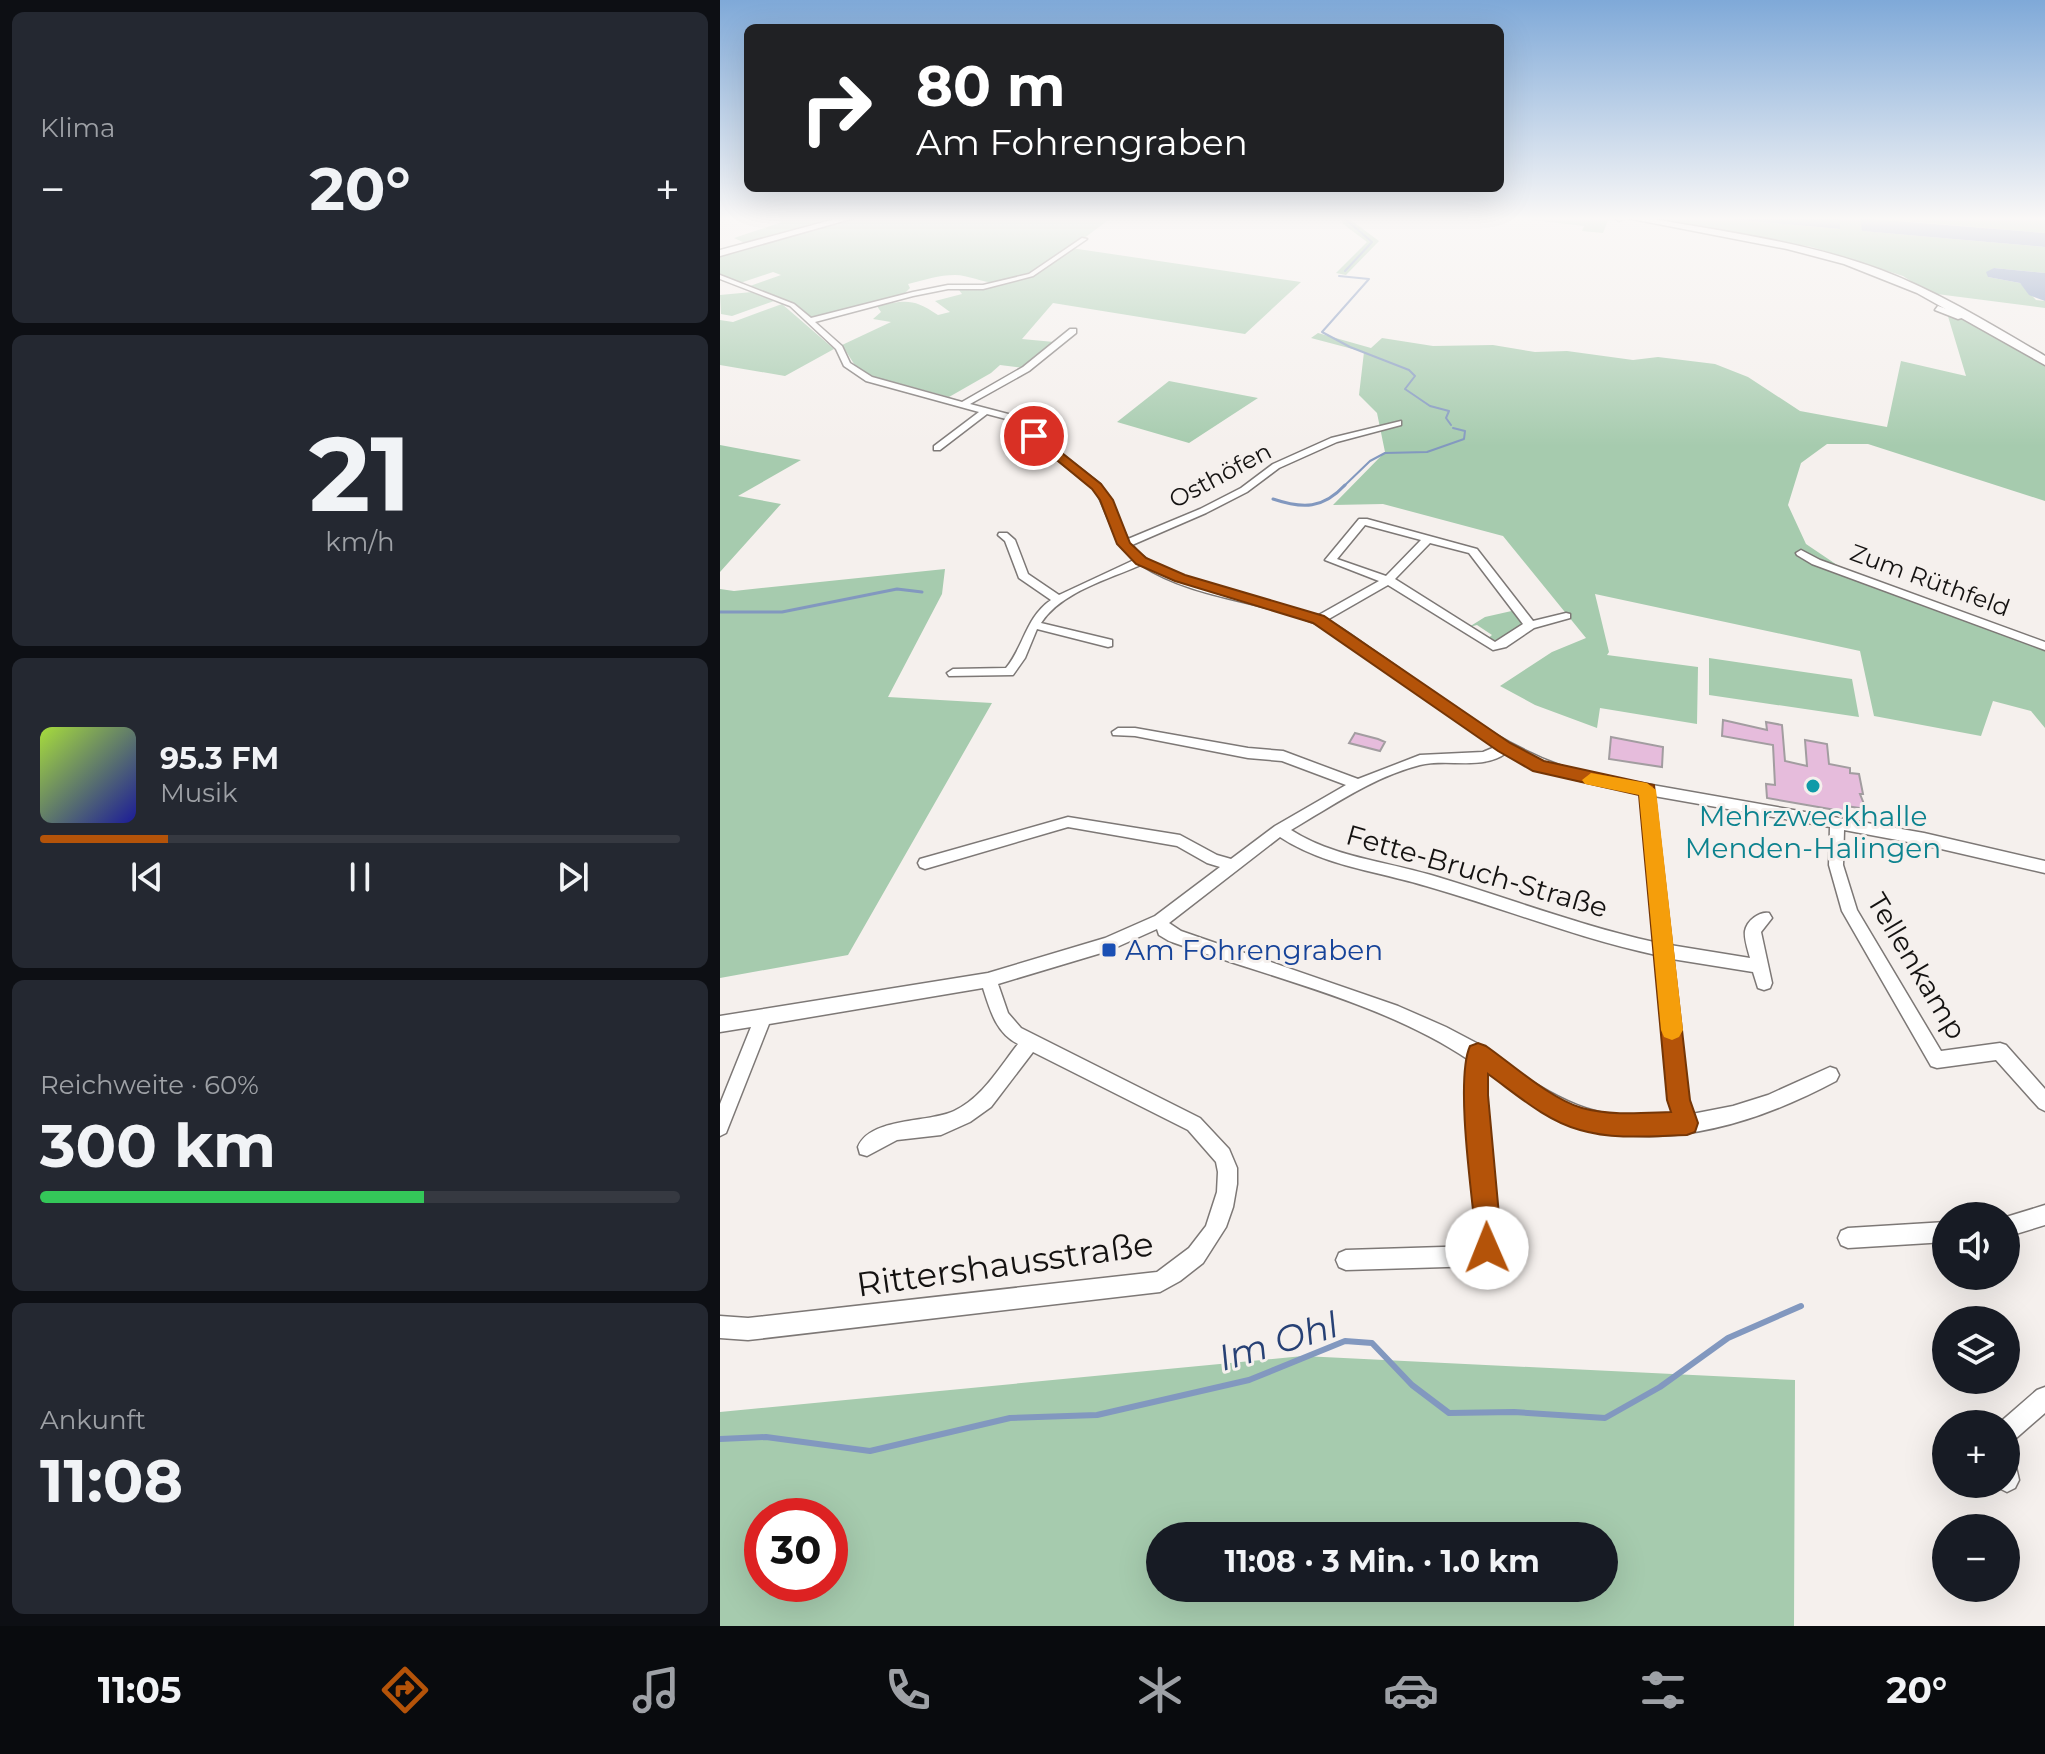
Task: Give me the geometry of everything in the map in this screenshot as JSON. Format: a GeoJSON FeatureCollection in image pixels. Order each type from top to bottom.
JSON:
{"type":"FeatureCollection","features":[{"type":"Feature","properties":{"kind":"main road"},"geometry":{"type":"LineString","coordinates":[[1923,294],[2045,363]]}},
{"type":"Feature","properties":{"kind":"street"},"geometry":{"type":"LineString","coordinates":[[763,294],[792,305],[839,348],[847,364],[857,373],[885,384],[1009,417],[1097,486],[1107,500],[1124,544],[1141,561],[1180,578],[1318,620],[1504,747],[1539,766],[1647,790],[1924,839],[2045,867]]}},
{"type":"Feature","properties":{"kind":"street"},"geometry":{"type":"LineString","coordinates":[[809,321],[914,294]]}},
{"type":"Feature","properties":{"kind":"street"},"geometry":{"type":"LineString","coordinates":[[1938,308],[1948,310],[2045,363]]}},
{"type":"Feature","properties":{"kind":"street"},"geometry":{"type":"LineString","coordinates":[[964,404],[1026,369],[1073,331]]}},
{"type":"Feature","properties":{"kind":"street"},"geometry":{"type":"LineString","coordinates":[[937,448],[987,410]]}},
{"type":"Feature","properties":{"kind":"street","name":"Osthöfen"},"geometry":{"type":"LineString","coordinates":[[1124,544],[1203,511],[1244,490],[1276,466],[1334,440],[1398,423]]}},
{"type":"Feature","properties":{"kind":"street"},"geometry":{"type":"LineString","coordinates":[[1530,625],[1476,553],[1363,521],[1330,557],[1336,563],[1388,580],[1493,646],[1502,644],[1530,625],[1566,616]]}},
{"type":"Feature","properties":{"kind":"street"},"geometry":{"type":"LineString","coordinates":[[1003,535],[1010,540],[1023,576],[1059,600]]}},
{"type":"Feature","properties":{"kind":"street"},"geometry":{"type":"LineString","coordinates":[[1318,620],[1388,580],[1429,538]]}},
{"type":"Feature","properties":{"kind":"street","name":"Zum Rüthfeld"},"geometry":{"type":"LineString","coordinates":[[1801,553],[1816,562],[2045,646]]}},
{"type":"Feature","properties":{"kind":"street"},"geometry":{"type":"LineString","coordinates":[[953,673],[1009,672],[1018,663],[1034,625],[1048,607],[1141,561]]}},
{"type":"Feature","properties":{"kind":"street"},"geometry":{"type":"LineString","coordinates":[[1034,625],[1108,643]]}},
{"type":"Feature","properties":{"kind":"street"},"geometry":{"type":"LineString","coordinates":[[1118,732],[1146,733],[1248,753],[1283,756],[1358,784]]}},
{"type":"Feature","properties":{"kind":"street"},"geometry":{"type":"LineString","coordinates":[[720,1024],[988,980],[1108,944],[1160,921],[1280,830],[1358,784],[1420,760],[1483,757],[1495,754],[1504,747]]}},
{"type":"Feature","properties":{"kind":"street"},"geometry":{"type":"LineString","coordinates":[[1647,790],[1678,1100],[1687,1123]]}},
{"type":"Feature","properties":{"kind":"street"},"geometry":{"type":"LineString","coordinates":[[925,863],[1068,822],[1180,841],[1212,859],[1232,865]]}},
{"type":"Feature","properties":{"kind":"street","name":"Tellenkamp"},"geometry":{"type":"LineString","coordinates":[[1837,823],[1836,865],[1850,911],[1937,1060],[2000,1051],[2045,1102]]}},
{"type":"Feature","properties":{"kind":"street","name":"Fette-Bruch-Straße"},"geometry":{"type":"LineString","coordinates":[[1280,830],[1300,845],[1333,857],[1422,878],[1593,933],[1712,960],[1759,966]]}},
{"type":"Feature","properties":{"kind":"street"},"geometry":{"type":"LineString","coordinates":[[1764,918],[1753,930],[1764,983]]}},
{"type":"Feature","properties":{"kind":"street"},"geometry":{"type":"LineString","coordinates":[[1160,921],[1165,930],[1175,936],[1424,1024],[1478,1053],[1553,1106],[1579,1119],[1622,1125],[1687,1123],[1726,1116],[1801,1093],[1830,1075]]}},
{"type":"Feature","properties":{"kind":"street","name":"Rittershausstraße"},"geometry":{"type":"LineString","coordinates":[[720,1327],[748,1329],[1160,1282],[1184,1269],[1201,1250],[1223,1214],[1227,1163],[1214,1144],[1194,1124],[1015,1034],[1001,1017],[988,980]]}},
{"type":"Feature","properties":{"kind":"street"},"geometry":{"type":"LineString","coordinates":[[720,1127],[763,1017]]}},
{"type":"Feature","properties":{"kind":"street"},"geometry":{"type":"LineString","coordinates":[[867,1147],[895,1131],[941,1126],[964,1116],[985,1101],[1029,1043]]}},
{"type":"Feature","properties":{"kind":"street"},"geometry":{"type":"LineString","coordinates":[[1346,1260],[1480,1256],[1487,1248],[1476,1095],[1478,1053]]}},
{"type":"Feature","properties":{"kind":"street"},"geometry":{"type":"LineString","coordinates":[[2020,1223],[2045,1215]]}},
{"type":"Feature","properties":{"kind":"street"},"geometry":{"type":"LineString","coordinates":[[1848,1238],[1932,1233]]}},
{"type":"Feature","properties":{"kind":"street"},"geometry":{"type":"LineString","coordinates":[[2020,1420],[2045,1398]]}},
{"type":"Feature","properties":{"kind":"green space"},"geometry":{"type":"Polygon","coordinates":[[[757,294],[774,301],[732,316],[721,314],[720,295],[757,294]]]}},
{"type":"Feature","properties":{"kind":"green space"},"geometry":{"type":"Polygon","coordinates":[[[769,294],[904,294],[814,319],[798,306],[769,294]]]}},
{"type":"Feature","properties":{"kind":"green space"},"geometry":{"type":"Polygon","coordinates":[[[962,294],[1288,294],[1245,334],[1053,303],[1022,339],[1054,342],[1025,368],[1000,365],[949,397],[872,376],[856,367],[842,345],[891,322],[873,319],[881,312],[877,306],[909,302],[938,315],[950,312],[935,301],[962,294]]]}},
{"type":"Feature","properties":{"kind":"green space"},"geometry":{"type":"Polygon","coordinates":[[[1936,294],[2030,294],[2036,300],[2045,301],[2045,308],[1936,294]]]}},
{"type":"Feature","properties":{"kind":"green space"},"geometry":{"type":"Polygon","coordinates":[[[782,304],[834,349],[785,376],[720,365],[720,320],[733,322],[782,304]]]}},
{"type":"Feature","properties":{"kind":"green space"},"geometry":{"type":"Polygon","coordinates":[[[1947,313],[1954,313],[2045,364],[2045,501],[1868,444],[1827,444],[1801,463],[1788,505],[1806,544],[1840,567],[2045,647],[2045,728],[2031,711],[1993,701],[1981,736],[1874,716],[1860,651],[1595,594],[1609,652],[1607,655],[1698,667],[1697,724],[1600,708],[1597,728],[1535,705],[1500,686],[1552,652],[1586,638],[1503,536],[1383,504],[1333,505],[1385,452],[1377,413],[1359,395],[1364,352],[1311,338],[1318,333],[1371,348],[1382,338],[1433,346],[1493,345],[1535,352],[1567,351],[1633,360],[1658,357],[1715,364],[1748,377],[1800,411],[1887,427],[1901,361],[1966,376],[1947,313]]]}},
{"type":"Feature","properties":{"kind":"green space"},"geometry":{"type":"Polygon","coordinates":[[[1169,381],[1258,398],[1189,443],[1117,422],[1169,381]]]}},
{"type":"Feature","properties":{"kind":"green space"},"geometry":{"type":"Polygon","coordinates":[[[720,445],[801,460],[738,496],[781,504],[720,572],[720,445]]]}},
{"type":"Feature","properties":{"kind":"green space"},"geometry":{"type":"Polygon","coordinates":[[[945,569],[942,594],[888,697],[992,703],[848,955],[720,978],[720,589],[734,591],[945,569]]]}},
{"type":"Feature","properties":{"kind":"green space"},"geometry":{"type":"Polygon","coordinates":[[[1516,610],[1524,626],[1498,641],[1487,639],[1492,635],[1477,625],[1469,627],[1485,617],[1516,610]]]}},
{"type":"Feature","properties":{"kind":"green space"},"geometry":{"type":"Polygon","coordinates":[[[1709,658],[1852,679],[1859,717],[1709,695],[1709,658]]]}},
{"type":"Feature","properties":{"kind":"green space"},"geometry":{"type":"Polygon","coordinates":[[[1303,1356],[1795,1380],[1794,1626],[720,1626],[720,1412],[1303,1356]]]}},
{"type":"Feature","properties":{"kind":"water"},"geometry":{"type":"Polygon","coordinates":[[[2045,294],[2045,301],[2029,295],[2045,294]]]}},
{"type":"Feature","properties":{"kind":"building","name":"Mehrzweckhalle Menden-Halingen"},"geometry":{"type":"Polygon","coordinates":[[[1723,720],[1767,730],[1766,722],[1782,725],[1785,761],[1807,766],[1805,740],[1827,744],[1829,764],[1850,768],[1850,773],[1859,774],[1863,794],[1860,794],[1866,809],[1846,806],[1847,812],[1767,798],[1766,784],[1775,785],[1773,745],[1722,736],[1723,720]]]}},
{"type":"Feature","properties":{"kind":"building"},"geometry":{"type":"Polygon","coordinates":[[[1355,733],[1385,742],[1380,751],[1349,743],[1355,733]]]}},
{"type":"Feature","properties":{"kind":"building"},"geometry":{"type":"Polygon","coordinates":[[[1611,737],[1663,747],[1662,767],[1609,759],[1611,737]]]}},
{"type":"Feature","properties":{"kind":"waterway"},"geometry":{"type":"LineString","coordinates":[[1356,294],[1322,332],[1350,347],[1409,370],[1415,376],[1405,389],[1430,406],[1449,411],[1446,418],[1451,425]]}},
{"type":"Feature","properties":{"kind":"waterway"},"geometry":{"type":"LineString","coordinates":[[1343,487],[1370,461],[1385,453],[1427,452],[1464,439],[1465,431],[1453,428]]}},
{"type":"Feature","properties":{"kind":"waterway"},"geometry":{"type":"LineString","coordinates":[[1273,499],[1312,505],[1329,499],[1343,487]]}},
{"type":"Feature","properties":{"kind":"waterway"},"geometry":{"type":"LineString","coordinates":[[720,612],[782,612],[897,589],[922,592]]}},
{"type":"Feature","properties":{"kind":"waterway","name":"Im Ohl"},"geometry":{"type":"LineString","coordinates":[[720,1439],[766,1437],[870,1451],[1010,1418],[1097,1415],[1249,1380],[1345,1341],[1372,1343],[1412,1385],[1449,1413],[1514,1412],[1605,1418],[1660,1387],[1728,1338],[1801,1306]]}},
{"type":"Feature","properties":{"kind":"slow traffic"},"geometry":{"type":"LineString","coordinates":[[1591,780],[1647,790],[1672,1030]]}},
{"type":"Feature","properties":{"kind":"place","name":"Mehrzweckhalle Menden-Halingen"},"geometry":{"type":"Point","coordinates":[1813,786]}},
{"type":"Feature","properties":{"kind":"place","name":"Am Fohrengraben"},"geometry":{"type":"Point","coordinates":[1109,950]}},
{"type":"Feature","properties":{"kind":"route"},"geometry":{"type":"LineString","coordinates":[[1034,436],[1097,486],[1107,500],[1124,544],[1141,561],[1180,578],[1318,620],[1504,747],[1539,766],[1586,779],[1647,790],[1678,1100],[1687,1123],[1622,1125],[1579,1119],[1553,1106],[1478,1053],[1476,1095],[1487,1248]]}}]}
